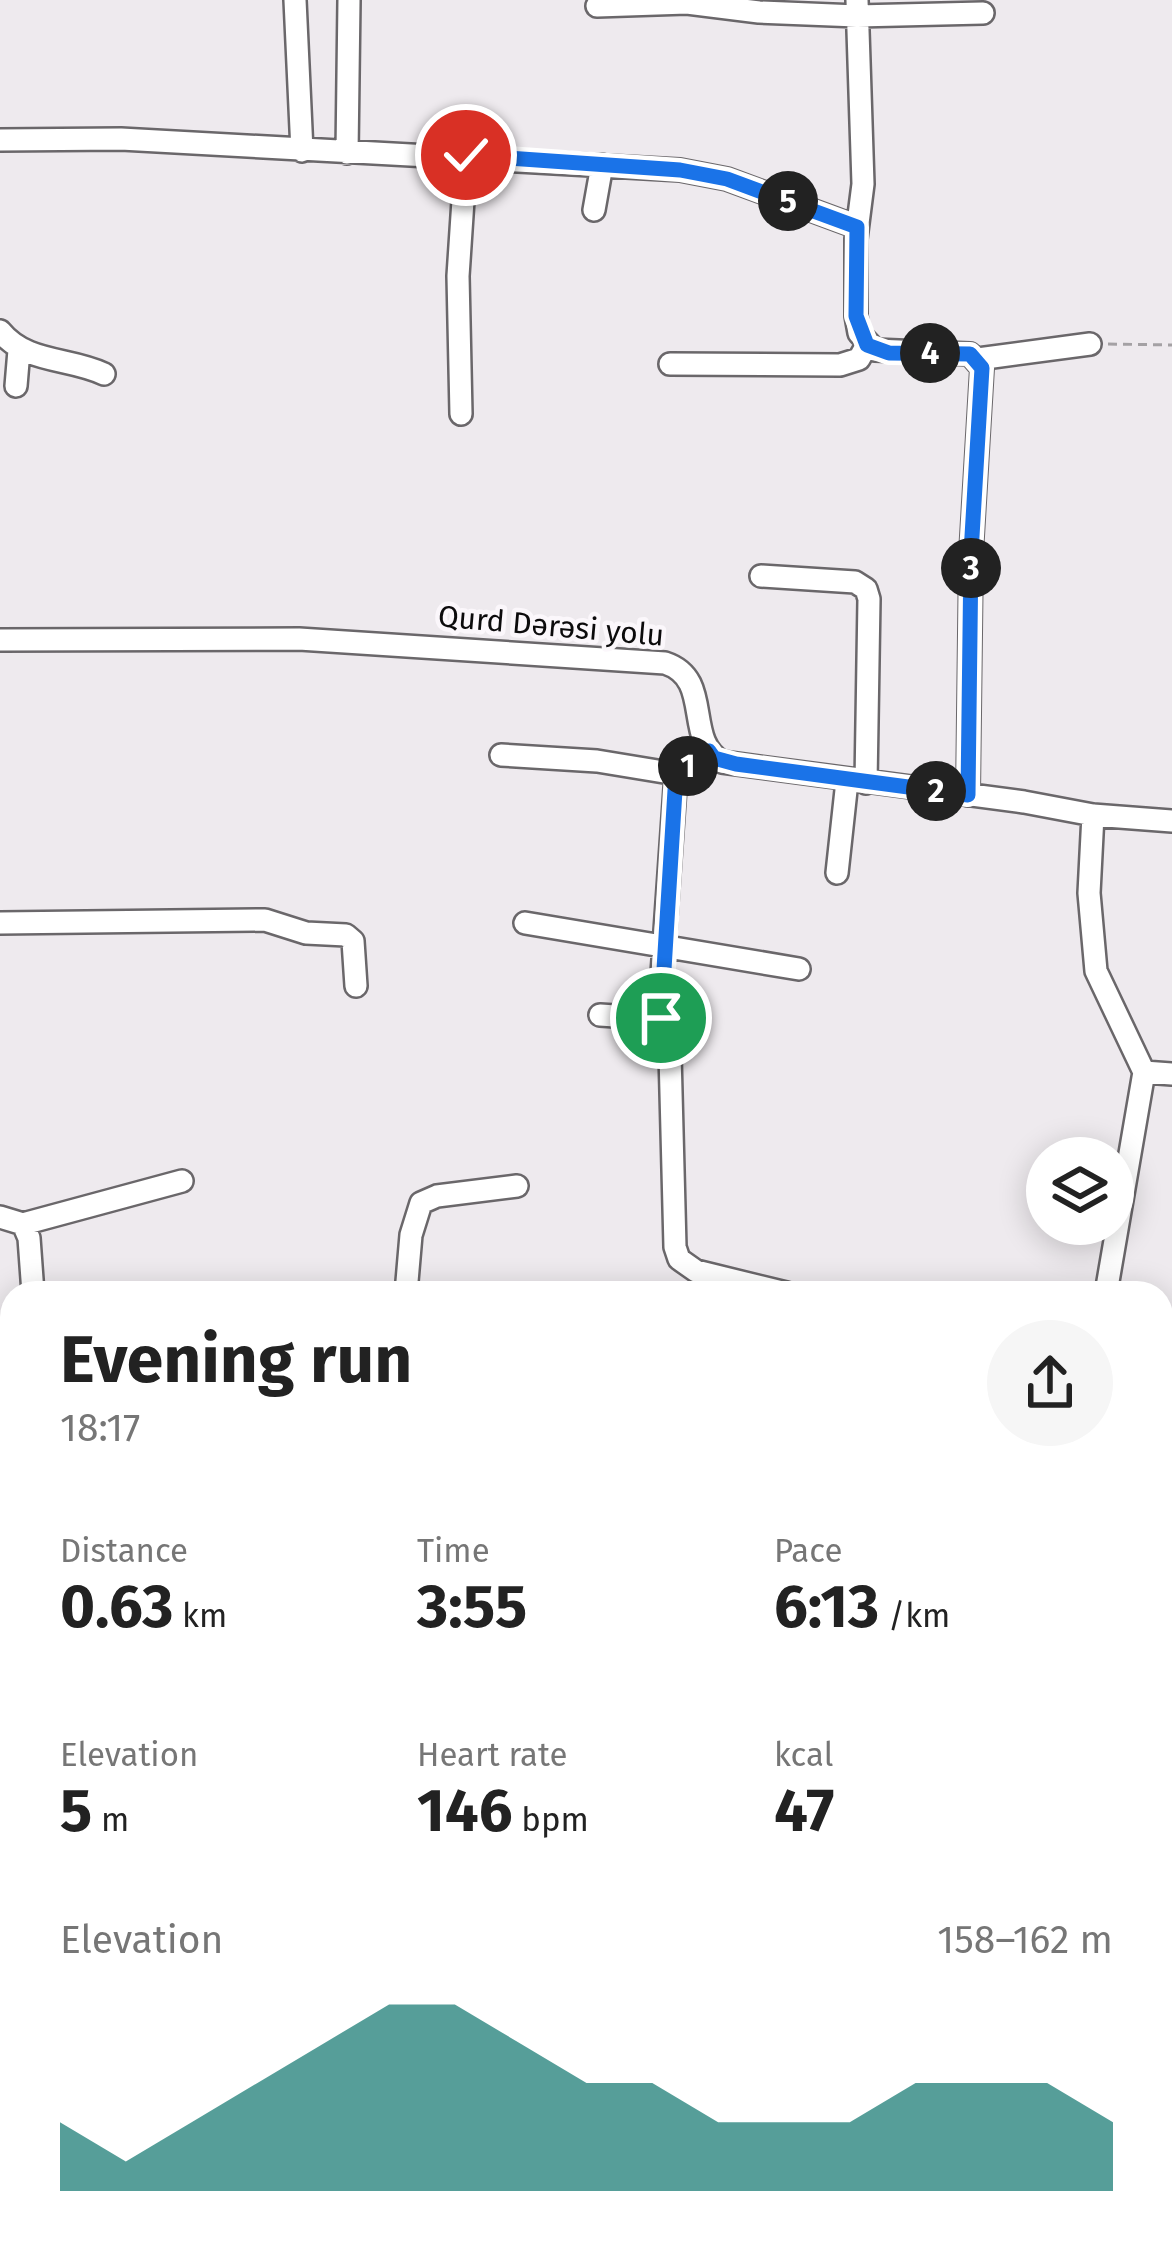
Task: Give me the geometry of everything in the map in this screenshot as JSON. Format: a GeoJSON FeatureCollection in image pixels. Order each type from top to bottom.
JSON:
{"type":"FeatureCollection","features":[{"type":"Feature","properties":{"kind":"street"},"geometry":{"type":"LineString","coordinates":[[295,0],[302,151]]}},
{"type":"Feature","properties":{"kind":"street"},"geometry":{"type":"LineString","coordinates":[[347,153],[349,0]]}},
{"type":"Feature","properties":{"kind":"street"},"geometry":{"type":"LineString","coordinates":[[597,6],[687,3],[759,12],[857,8],[983,13]]}},
{"type":"Feature","properties":{"kind":"street"},"geometry":{"type":"LineString","coordinates":[[857,8],[863,184],[857,227],[856,316],[867,345],[889,353],[958,353],[978,359],[1090,344]]}},
{"type":"Feature","properties":{"kind":"street"},"geometry":{"type":"LineString","coordinates":[[0,140],[68,136],[680,170],[727,179],[857,227]]}},
{"type":"Feature","properties":{"kind":"street"},"geometry":{"type":"LineString","coordinates":[[461,413],[458,276],[466,155]]}},
{"type":"Feature","properties":{"kind":"street"},"geometry":{"type":"LineString","coordinates":[[594,210],[602,164]]}},
{"type":"Feature","properties":{"kind":"street"},"geometry":{"type":"LineString","coordinates":[[0,331],[19,350],[104,374]]}},
{"type":"Feature","properties":{"kind":"street"},"geometry":{"type":"LineString","coordinates":[[670,364],[840,365],[859,359],[867,345]]}},
{"type":"Feature","properties":{"kind":"street"},"geometry":{"type":"LineString","coordinates":[[16,386],[19,350]]}},
{"type":"Feature","properties":{"kind":"street"},"geometry":{"type":"LineString","coordinates":[[968,795],[971,553],[982,377],[978,359]]}},
{"type":"Feature","properties":{"kind":"street"},"geometry":{"type":"LineString","coordinates":[[761,576],[855,582],[866,589],[869,598],[857,782],[838,873]]}},
{"type":"Feature","properties":{"kind":"street","name":"Qurd Dərəsi yolu"},"geometry":{"type":"LineString","coordinates":[[0,640],[320,640],[665,663],[678,668],[694,687],[709,751]]}},
{"type":"Feature","properties":{"kind":"street"},"geometry":{"type":"LineString","coordinates":[[501,755],[580,759],[676,774],[709,751],[722,761],[857,782],[1093,815],[1172,821]]}},
{"type":"Feature","properties":{"kind":"street"},"geometry":{"type":"LineString","coordinates":[[676,774],[661,1018],[670,1054],[679,1259],[697,1271],[737,1281]]}},
{"type":"Feature","properties":{"kind":"street"},"geometry":{"type":"LineString","coordinates":[[1093,815],[1089,892],[1096,971],[1144,1072],[1108,1281]]}},
{"type":"Feature","properties":{"kind":"street"},"geometry":{"type":"LineString","coordinates":[[0,923],[265,920],[306,933],[346,935],[352,941],[356,986]]}},
{"type":"Feature","properties":{"kind":"street"},"geometry":{"type":"LineString","coordinates":[[526,923],[799,969]]}},
{"type":"Feature","properties":{"kind":"street"},"geometry":{"type":"LineString","coordinates":[[600,1015],[661,1018]]}},
{"type":"Feature","properties":{"kind":"street"},"geometry":{"type":"LineString","coordinates":[[1144,1072],[1172,1074]]}},
{"type":"Feature","properties":{"kind":"street"},"geometry":{"type":"LineString","coordinates":[[0,1217],[22,1224],[182,1181]]}},
{"type":"Feature","properties":{"kind":"street"},"geometry":{"type":"LineString","coordinates":[[407,1281],[411,1235],[421,1203],[437,1196],[517,1186]]}},
{"type":"Feature","properties":{"kind":"street"},"geometry":{"type":"LineString","coordinates":[[22,1224],[32,1281]]}},
{"type":"Feature","properties":{"kind":"path"},"geometry":{"type":"LineString","coordinates":[[1090,344],[1172,345]]}},
{"type":"Feature","properties":{"kind":"route"},"geometry":{"type":"LineString","coordinates":[[466,155],[680,170],[727,179],[857,227],[856,316],[867,345],[889,353],[970,354],[982,368],[971,553],[968,795],[736,764],[714,758],[709,751],[676,774],[661,1018]]}}]}
